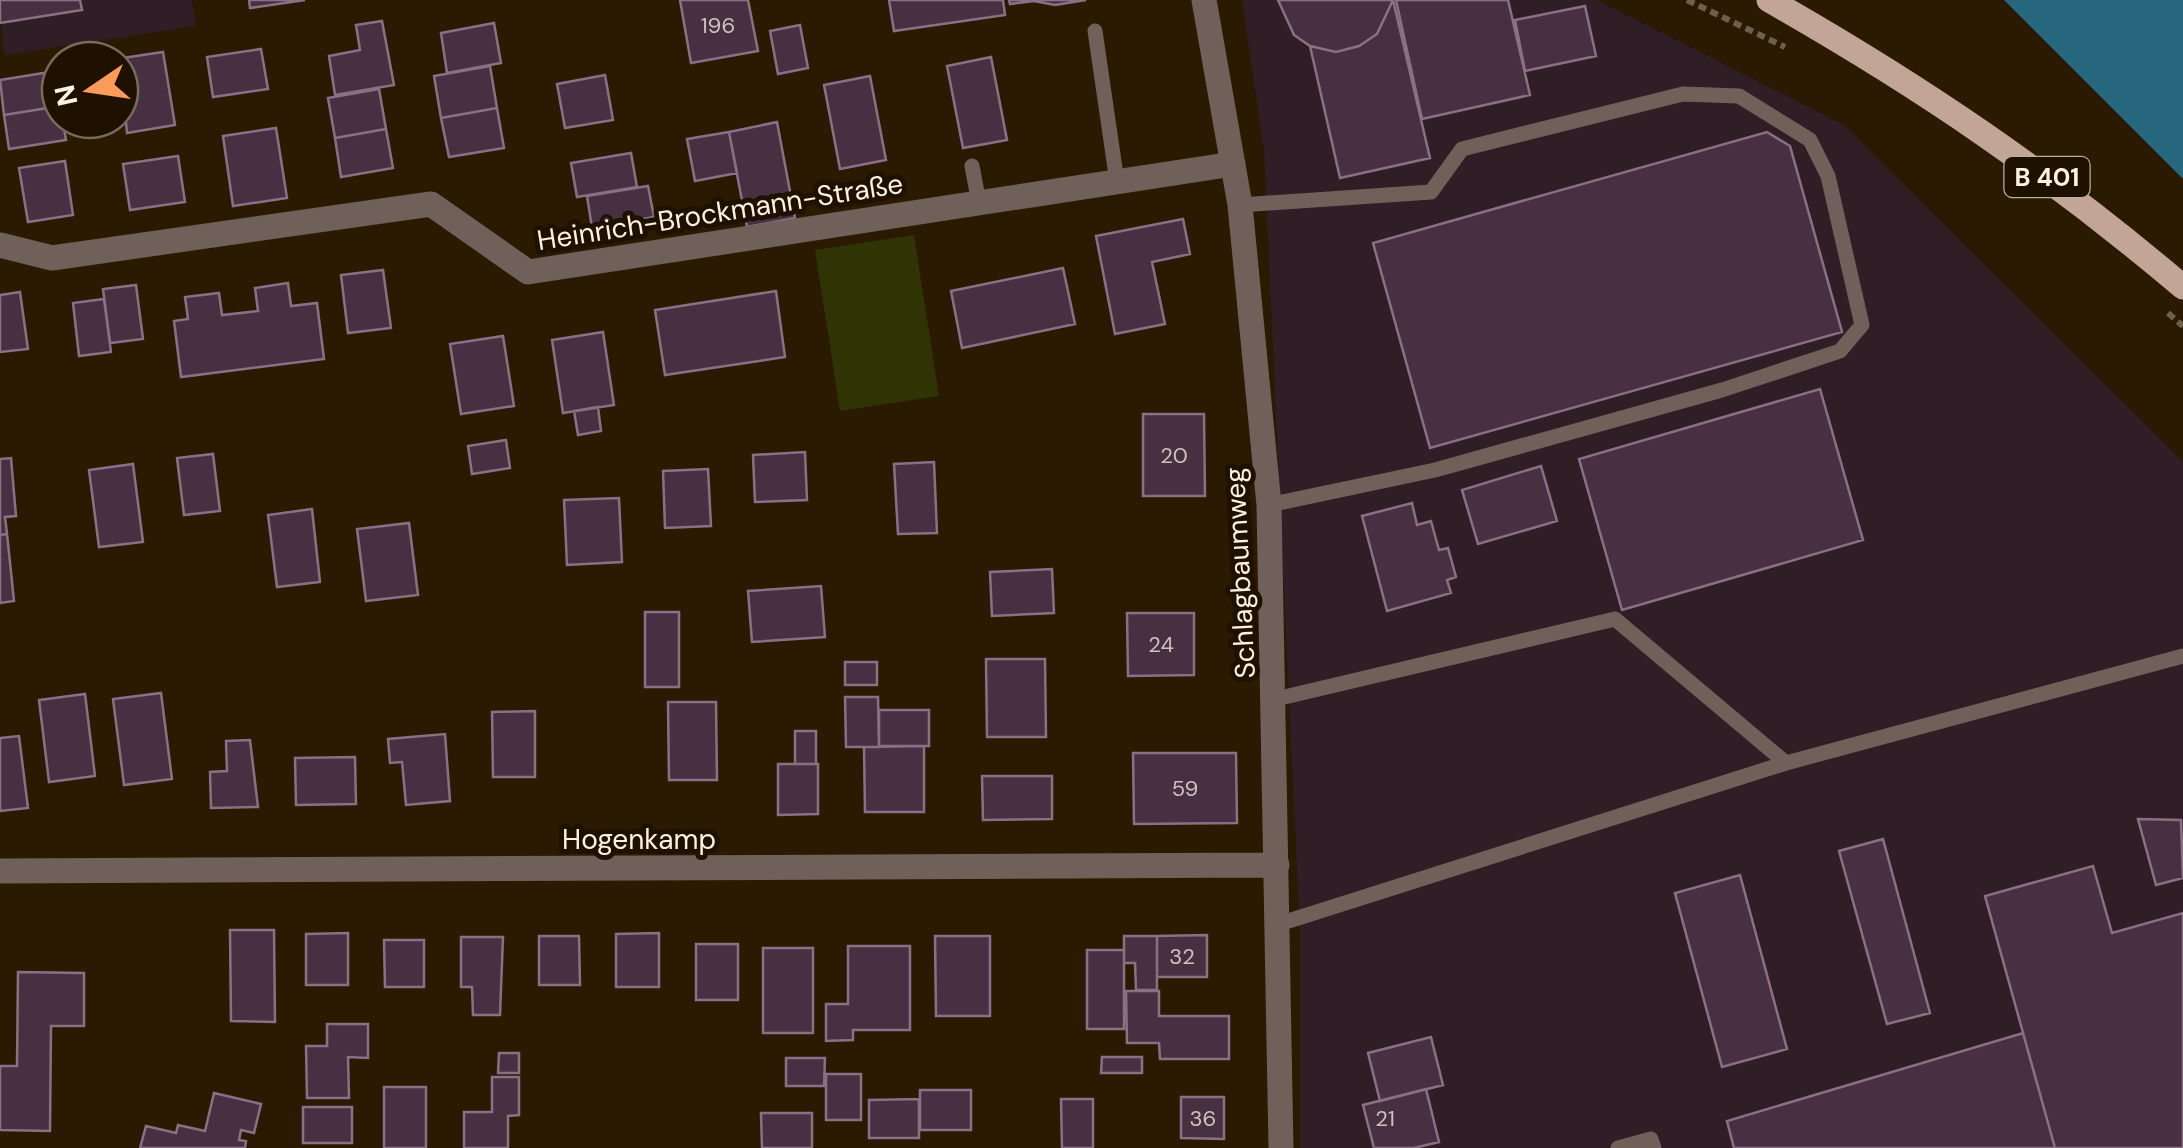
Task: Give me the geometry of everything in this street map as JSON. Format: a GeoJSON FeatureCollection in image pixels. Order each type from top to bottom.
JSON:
{"type":"FeatureCollection","features":[{"type":"Feature","properties":{"kind":"main road","name":"B 401"},"geometry":{"type":"LineString","coordinates":[[1769,0],[1904,77],[2002,143],[2183,287]]}},
{"type":"Feature","properties":{"kind":"street","name":"Schlagbaumweg"},"geometry":{"type":"LineString","coordinates":[[1204,0],[1240,205],[1269,505],[1276,699],[1282,1148]]}},
{"type":"Feature","properties":{"kind":"street","name":"Heinrich-Brockmann-Straße"},"geometry":{"type":"LineString","coordinates":[[0,245],[52,258],[431,204],[528,272],[1233,164]]}},
{"type":"Feature","properties":{"kind":"street","name":"Hogenkamp"},"geometry":{"type":"LineString","coordinates":[[0,871],[1277,865]]}},
{"type":"Feature","properties":{"kind":"lane"},"geometry":{"type":"LineString","coordinates":[[1095,31],[1117,182]]}},
{"type":"Feature","properties":{"kind":"lane"},"geometry":{"type":"LineString","coordinates":[[1240,205],[1431,192],[1462,150],[1682,94],[1739,96],[1810,140],[1828,176],[1862,325],[1840,351],[1722,390],[1435,470],[1269,505]]}},
{"type":"Feature","properties":{"kind":"lane"},"geometry":{"type":"LineString","coordinates":[[972,166],[978,203]]}},
{"type":"Feature","properties":{"kind":"lane"},"geometry":{"type":"LineString","coordinates":[[1276,699],[1615,619],[1786,763]]}},
{"type":"Feature","properties":{"kind":"lane"},"geometry":{"type":"LineString","coordinates":[[1279,924],[1786,763],[2183,656]]}},
{"type":"Feature","properties":{"kind":"lane"},"geometry":{"type":"LineString","coordinates":[[1618,1148],[1652,1139],[1654,1148]]}},
{"type":"Feature","properties":{"kind":"path"},"geometry":{"type":"LineString","coordinates":[[1687,0],[1793,51]]}},
{"type":"Feature","properties":{"kind":"path"},"geometry":{"type":"LineString","coordinates":[[2166,312],[2183,326]]}},
{"type":"Feature","properties":{"kind":"shaded area"},"geometry":{"type":"Polygon","coordinates":[[[0,0],[192,0],[196,26],[103,40],[40,40],[40,50],[4,55],[0,0]]]}},
{"type":"Feature","properties":{"kind":"shaded area"},"geometry":{"type":"Polygon","coordinates":[[[1242,0],[1597,0],[1844,125],[2183,462],[2183,1148],[1300,1148],[1300,937],[1264,151],[1242,0]]]}},
{"type":"Feature","properties":{"kind":"green space"},"geometry":{"type":"Polygon","coordinates":[[[914,235],[939,396],[840,411],[815,250],[914,235]]]}},
{"type":"Feature","properties":{"kind":"water"},"geometry":{"type":"Polygon","coordinates":[[[2004,0],[2183,0],[2183,179],[2004,0]]]}},
{"type":"Feature","properties":{"kind":"building"},"geometry":{"type":"Polygon","coordinates":[[[0,0],[80,0],[82,10],[0,23],[0,0]]]}},
{"type":"Feature","properties":{"kind":"building"},"geometry":{"type":"Polygon","coordinates":[[[249,0],[305,0],[250,8],[249,0]]]}},
{"type":"Feature","properties":{"kind":"building"},"geometry":{"type":"Polygon","coordinates":[[[680,0],[748,0],[758,51],[691,63],[680,0]]]}},
{"type":"Feature","properties":{"kind":"building"},"geometry":{"type":"Polygon","coordinates":[[[889,0],[1003,0],[1005,15],[894,31],[889,0]]]}},
{"type":"Feature","properties":{"kind":"building"},"geometry":{"type":"Polygon","coordinates":[[[1009,0],[1086,0],[1055,5],[1034,1],[1010,4],[1009,0]]]}},
{"type":"Feature","properties":{"kind":"building"},"geometry":{"type":"Polygon","coordinates":[[[1278,0],[1393,0],[1377,34],[1359,46],[1336,52],[1310,46],[1294,35],[1278,0]]]}},
{"type":"Feature","properties":{"kind":"building"},"geometry":{"type":"Polygon","coordinates":[[[1393,0],[1430,158],[1340,178],[1310,46],[1336,52],[1359,46],[1377,34],[1393,0]]]}},
{"type":"Feature","properties":{"kind":"building"},"geometry":{"type":"Polygon","coordinates":[[[1396,0],[1508,0],[1530,95],[1422,119],[1396,0]]]}},
{"type":"Feature","properties":{"kind":"building"},"geometry":{"type":"Polygon","coordinates":[[[1585,6],[1596,56],[1525,71],[1515,20],[1585,6]]]}},
{"type":"Feature","properties":{"kind":"building"},"geometry":{"type":"Polygon","coordinates":[[[382,21],[394,85],[335,95],[329,56],[360,50],[356,25],[382,21]]]}},
{"type":"Feature","properties":{"kind":"building"},"geometry":{"type":"Polygon","coordinates":[[[494,23],[501,63],[447,73],[441,33],[494,23]]]}},
{"type":"Feature","properties":{"kind":"building"},"geometry":{"type":"Polygon","coordinates":[[[800,25],[808,68],[778,74],[770,31],[800,25]]]}},
{"type":"Feature","properties":{"kind":"building"},"geometry":{"type":"Polygon","coordinates":[[[261,49],[268,89],[213,97],[207,57],[261,49]]]}},
{"type":"Feature","properties":{"kind":"building"},"geometry":{"type":"Polygon","coordinates":[[[163,52],[175,125],[140,131],[140,55],[163,52]]]}},
{"type":"Feature","properties":{"kind":"building"},"geometry":{"type":"Polygon","coordinates":[[[991,57],[1007,140],[963,148],[947,66],[991,57]]]}},
{"type":"Feature","properties":{"kind":"building"},"geometry":{"type":"Polygon","coordinates":[[[490,66],[497,108],[441,118],[434,76],[490,66]]]}},
{"type":"Feature","properties":{"kind":"building"},"geometry":{"type":"Polygon","coordinates":[[[40,74],[40,109],[4,115],[0,80],[40,74]]]}},
{"type":"Feature","properties":{"kind":"building"},"geometry":{"type":"Polygon","coordinates":[[[605,75],[613,120],[565,128],[557,84],[605,75]]]}},
{"type":"Feature","properties":{"kind":"building"},"geometry":{"type":"Polygon","coordinates":[[[870,76],[886,160],[840,169],[824,85],[870,76]]]}},
{"type":"Feature","properties":{"kind":"building"},"geometry":{"type":"Polygon","coordinates":[[[379,89],[386,129],[335,138],[328,98],[379,89]]]}},
{"type":"Feature","properties":{"kind":"building"},"geometry":{"type":"Polygon","coordinates":[[[497,108],[504,148],[449,157],[441,118],[497,108]]]}},
{"type":"Feature","properties":{"kind":"building"},"geometry":{"type":"Polygon","coordinates":[[[40,109],[40,140],[66,140],[9,149],[4,115],[40,109]]]}},
{"type":"Feature","properties":{"kind":"building"},"geometry":{"type":"Polygon","coordinates":[[[777,122],[795,218],[747,227],[729,132],[777,122]]]}},
{"type":"Feature","properties":{"kind":"building"},"geometry":{"type":"Polygon","coordinates":[[[276,128],[287,198],[233,206],[223,136],[276,128]]]}},
{"type":"Feature","properties":{"kind":"building"},"geometry":{"type":"Polygon","coordinates":[[[386,129],[393,168],[341,177],[335,138],[386,129]]]}},
{"type":"Feature","properties":{"kind":"building"},"geometry":{"type":"Polygon","coordinates":[[[729,132],[737,173],[695,181],[687,139],[729,132]]]}},
{"type":"Feature","properties":{"kind":"building"},"geometry":{"type":"Polygon","coordinates":[[[1767,132],[1790,146],[1842,332],[1430,448],[1373,243],[1767,132]]]}},
{"type":"Feature","properties":{"kind":"building"},"geometry":{"type":"Polygon","coordinates":[[[631,153],[637,187],[577,197],[571,163],[631,153]]]}},
{"type":"Feature","properties":{"kind":"building"},"geometry":{"type":"Polygon","coordinates":[[[178,156],[185,202],[130,210],[123,164],[178,156]]]}},
{"type":"Feature","properties":{"kind":"building"},"geometry":{"type":"Polygon","coordinates":[[[65,161],[73,215],[28,222],[19,168],[65,161]]]}},
{"type":"Feature","properties":{"kind":"building"},"geometry":{"type":"Polygon","coordinates":[[[648,186],[654,217],[592,228],[587,196],[648,186]]]}},
{"type":"Feature","properties":{"kind":"building"},"geometry":{"type":"Polygon","coordinates":[[[1183,219],[1190,254],[1152,262],[1165,324],[1115,334],[1096,236],[1183,219]]]}},
{"type":"Feature","properties":{"kind":"building"},"geometry":{"type":"Polygon","coordinates":[[[1063,268],[1075,324],[962,348],[951,291],[1063,268]]]}},
{"type":"Feature","properties":{"kind":"building"},"geometry":{"type":"Polygon","coordinates":[[[383,270],[391,328],[348,333],[341,275],[383,270]]]}},
{"type":"Feature","properties":{"kind":"building"},"geometry":{"type":"Polygon","coordinates":[[[288,283],[291,306],[317,303],[324,359],[181,377],[174,321],[188,319],[185,297],[219,293],[222,315],[258,311],[255,288],[288,283]]]}},
{"type":"Feature","properties":{"kind":"building"},"geometry":{"type":"Polygon","coordinates":[[[136,285],[143,339],[110,343],[103,289],[136,285]]]}},
{"type":"Feature","properties":{"kind":"building"},"geometry":{"type":"Polygon","coordinates":[[[776,291],[785,357],[665,375],[655,310],[776,291]]]}},
{"type":"Feature","properties":{"kind":"building"},"geometry":{"type":"Polygon","coordinates":[[[20,292],[28,349],[0,352],[0,295],[20,292]]]}},
{"type":"Feature","properties":{"kind":"building"},"geometry":{"type":"Polygon","coordinates":[[[104,299],[111,352],[79,356],[73,303],[104,299]]]}},
{"type":"Feature","properties":{"kind":"building"},"geometry":{"type":"Polygon","coordinates":[[[603,332],[614,405],[563,413],[552,340],[603,332]]]}},
{"type":"Feature","properties":{"kind":"building"},"geometry":{"type":"Polygon","coordinates":[[[503,336],[514,406],[461,414],[450,344],[503,336]]]}},
{"type":"Feature","properties":{"kind":"building"},"geometry":{"type":"Polygon","coordinates":[[[1820,389],[1863,540],[1622,610],[1579,459],[1820,389]]]}},
{"type":"Feature","properties":{"kind":"building"},"geometry":{"type":"Polygon","coordinates":[[[598,407],[601,431],[578,435],[574,411],[598,407]]]}},
{"type":"Feature","properties":{"kind":"building"},"geometry":{"type":"Polygon","coordinates":[[[1143,414],[1204,414],[1205,496],[1143,496],[1143,414]]]}},
{"type":"Feature","properties":{"kind":"building"},"geometry":{"type":"Polygon","coordinates":[[[506,440],[510,468],[472,474],[468,446],[506,440]]]}},
{"type":"Feature","properties":{"kind":"building"},"geometry":{"type":"Polygon","coordinates":[[[805,452],[807,500],[755,502],[753,455],[805,452]]]}},
{"type":"Feature","properties":{"kind":"building"},"geometry":{"type":"Polygon","coordinates":[[[213,454],[220,511],[184,515],[177,458],[213,454]]]}},
{"type":"Feature","properties":{"kind":"building"},"geometry":{"type":"Polygon","coordinates":[[[11,458],[16,516],[5,517],[7,534],[0,535],[0,459],[11,458]]]}},
{"type":"Feature","properties":{"kind":"building"},"geometry":{"type":"Polygon","coordinates":[[[934,462],[937,533],[898,534],[894,464],[934,462]]]}},
{"type":"Feature","properties":{"kind":"building"},"geometry":{"type":"Polygon","coordinates":[[[133,464],[143,542],[99,547],[89,470],[133,464]]]}},
{"type":"Feature","properties":{"kind":"building"},"geometry":{"type":"Polygon","coordinates":[[[1541,466],[1557,521],[1478,544],[1462,490],[1541,466]]]}},
{"type":"Feature","properties":{"kind":"building"},"geometry":{"type":"Polygon","coordinates":[[[708,469],[711,526],[665,528],[663,471],[708,469]]]}},
{"type":"Feature","properties":{"kind":"building"},"geometry":{"type":"Polygon","coordinates":[[[619,498],[622,562],[567,565],[564,500],[619,498]]]}},
{"type":"Feature","properties":{"kind":"building"},"geometry":{"type":"Polygon","coordinates":[[[1412,503],[1417,525],[1431,521],[1439,550],[1448,548],[1456,577],[1447,580],[1451,593],[1387,611],[1362,516],[1412,503]]]}},
{"type":"Feature","properties":{"kind":"building"},"geometry":{"type":"Polygon","coordinates":[[[312,509],[320,582],[277,587],[268,515],[312,509]]]}},
{"type":"Feature","properties":{"kind":"building"},"geometry":{"type":"Polygon","coordinates":[[[409,523],[418,595],[366,601],[357,529],[409,523]]]}},
{"type":"Feature","properties":{"kind":"building"},"geometry":{"type":"Polygon","coordinates":[[[7,534],[14,601],[0,603],[0,535],[7,534]]]}},
{"type":"Feature","properties":{"kind":"building"},"geometry":{"type":"Polygon","coordinates":[[[1052,569],[1054,613],[992,616],[990,572],[1052,569]]]}},
{"type":"Feature","properties":{"kind":"building"},"geometry":{"type":"Polygon","coordinates":[[[821,586],[825,637],[752,642],[748,591],[821,586]]]}},
{"type":"Feature","properties":{"kind":"building"},"geometry":{"type":"Polygon","coordinates":[[[645,612],[679,612],[679,687],[645,687],[645,612]]]}},
{"type":"Feature","properties":{"kind":"building"},"geometry":{"type":"Polygon","coordinates":[[[1127,613],[1194,613],[1194,675],[1128,676],[1127,613]]]}},
{"type":"Feature","properties":{"kind":"building"},"geometry":{"type":"Polygon","coordinates":[[[986,659],[1045,659],[1046,737],[987,737],[986,659]]]}},
{"type":"Feature","properties":{"kind":"building"},"geometry":{"type":"Polygon","coordinates":[[[845,662],[877,662],[877,685],[845,685],[845,662]]]}},
{"type":"Feature","properties":{"kind":"building"},"geometry":{"type":"Polygon","coordinates":[[[161,693],[172,779],[124,785],[113,699],[161,693]]]}},
{"type":"Feature","properties":{"kind":"building"},"geometry":{"type":"Polygon","coordinates":[[[85,694],[95,776],[49,782],[39,700],[85,694]]]}},
{"type":"Feature","properties":{"kind":"building"},"geometry":{"type":"Polygon","coordinates":[[[845,697],[878,697],[879,747],[846,747],[845,697]]]}},
{"type":"Feature","properties":{"kind":"building"},"geometry":{"type":"Polygon","coordinates":[[[668,702],[716,702],[717,780],[669,780],[668,702]]]}},
{"type":"Feature","properties":{"kind":"building"},"geometry":{"type":"Polygon","coordinates":[[[879,710],[929,710],[929,746],[879,746],[879,710]]]}},
{"type":"Feature","properties":{"kind":"building"},"geometry":{"type":"Polygon","coordinates":[[[535,711],[535,777],[493,777],[492,712],[535,711]]]}},
{"type":"Feature","properties":{"kind":"building"},"geometry":{"type":"Polygon","coordinates":[[[795,731],[816,731],[816,764],[795,764],[795,731]]]}},
{"type":"Feature","properties":{"kind":"building"},"geometry":{"type":"Polygon","coordinates":[[[445,734],[450,801],[406,805],[402,762],[390,763],[388,739],[445,734]]]}},
{"type":"Feature","properties":{"kind":"building"},"geometry":{"type":"Polygon","coordinates":[[[19,736],[28,808],[0,811],[0,738],[19,736]]]}},
{"type":"Feature","properties":{"kind":"building"},"geometry":{"type":"Polygon","coordinates":[[[250,740],[258,807],[211,808],[210,772],[227,771],[226,741],[250,740]]]}},
{"type":"Feature","properties":{"kind":"building"},"geometry":{"type":"Polygon","coordinates":[[[924,746],[924,812],[865,812],[864,747],[924,746]]]}},
{"type":"Feature","properties":{"kind":"building"},"geometry":{"type":"Polygon","coordinates":[[[1133,753],[1236,753],[1237,823],[1134,824],[1133,753]]]}},
{"type":"Feature","properties":{"kind":"building"},"geometry":{"type":"Polygon","coordinates":[[[355,757],[356,804],[296,805],[295,758],[355,757]]]}},
{"type":"Feature","properties":{"kind":"building"},"geometry":{"type":"Polygon","coordinates":[[[778,764],[818,764],[818,814],[778,815],[778,764]]]}},
{"type":"Feature","properties":{"kind":"building"},"geometry":{"type":"Polygon","coordinates":[[[982,776],[1052,776],[1052,819],[983,820],[982,776]]]}},
{"type":"Feature","properties":{"kind":"building"},"geometry":{"type":"Polygon","coordinates":[[[2138,819],[2181,820],[2183,878],[2156,885],[2138,819]]]}},
{"type":"Feature","properties":{"kind":"building"},"geometry":{"type":"Polygon","coordinates":[[[1883,839],[1930,1013],[1887,1024],[1839,851],[1883,839]]]}},
{"type":"Feature","properties":{"kind":"building"},"geometry":{"type":"Polygon","coordinates":[[[2093,866],[2112,933],[2183,913],[2183,1148],[2055,1148],[1985,896],[2093,866]]]}},
{"type":"Feature","properties":{"kind":"building"},"geometry":{"type":"Polygon","coordinates":[[[1740,875],[1787,1049],[1722,1067],[1675,893],[1740,875]]]}},
{"type":"Feature","properties":{"kind":"building"},"geometry":{"type":"Polygon","coordinates":[[[230,930],[274,930],[275,1022],[231,1021],[230,930]]]}},
{"type":"Feature","properties":{"kind":"building"},"geometry":{"type":"Polygon","coordinates":[[[348,933],[348,985],[306,985],[306,934],[348,933]]]}},
{"type":"Feature","properties":{"kind":"building"},"geometry":{"type":"Polygon","coordinates":[[[659,933],[659,987],[616,987],[616,934],[659,933]]]}},
{"type":"Feature","properties":{"kind":"building"},"geometry":{"type":"Polygon","coordinates":[[[1207,935],[1207,977],[1157,977],[1157,936],[1207,935]]]}},
{"type":"Feature","properties":{"kind":"building"},"geometry":{"type":"Polygon","coordinates":[[[539,936],[579,936],[580,985],[539,985],[539,936]]]}},
{"type":"Feature","properties":{"kind":"building"},"geometry":{"type":"Polygon","coordinates":[[[935,936],[990,936],[990,1016],[936,1016],[935,936]]]}},
{"type":"Feature","properties":{"kind":"building"},"geometry":{"type":"Polygon","coordinates":[[[1124,936],[1157,936],[1157,990],[1136,990],[1135,963],[1124,963],[1124,936]]]}},
{"type":"Feature","properties":{"kind":"building"},"geometry":{"type":"Polygon","coordinates":[[[461,937],[503,937],[500,1015],[473,1015],[472,987],[461,987],[461,937]]]}},
{"type":"Feature","properties":{"kind":"building"},"geometry":{"type":"Polygon","coordinates":[[[384,940],[424,940],[424,987],[385,987],[384,940]]]}},
{"type":"Feature","properties":{"kind":"building"},"geometry":{"type":"Polygon","coordinates":[[[696,944],[738,944],[738,1000],[696,1000],[696,944]]]}},
{"type":"Feature","properties":{"kind":"building"},"geometry":{"type":"Polygon","coordinates":[[[848,946],[910,946],[910,1030],[853,1030],[853,1040],[826,1041],[826,1004],[848,1004],[848,946]]]}},
{"type":"Feature","properties":{"kind":"building"},"geometry":{"type":"Polygon","coordinates":[[[763,948],[813,948],[813,1033],[763,1033],[763,948]]]}},
{"type":"Feature","properties":{"kind":"building"},"geometry":{"type":"Polygon","coordinates":[[[1087,950],[1124,950],[1124,1029],[1087,1029],[1087,950]]]}},
{"type":"Feature","properties":{"kind":"building"},"geometry":{"type":"Polygon","coordinates":[[[18,972],[84,973],[84,1026],[51,1026],[50,1131],[0,1130],[0,1066],[17,1066],[18,972]]]}},
{"type":"Feature","properties":{"kind":"building"},"geometry":{"type":"Polygon","coordinates":[[[1126,991],[1159,991],[1159,1016],[1229,1016],[1229,1059],[1160,1059],[1159,1043],[1127,1043],[1126,991]]]}},
{"type":"Feature","properties":{"kind":"building"},"geometry":{"type":"Polygon","coordinates":[[[327,1024],[368,1024],[368,1058],[348,1057],[349,1098],[307,1098],[306,1046],[327,1046],[327,1024]]]}},
{"type":"Feature","properties":{"kind":"building"},"geometry":{"type":"Polygon","coordinates":[[[2023,1033],[2055,1148],[1734,1148],[1727,1121],[2023,1033]]]}},
{"type":"Feature","properties":{"kind":"building"},"geometry":{"type":"Polygon","coordinates":[[[1431,1037],[1443,1085],[1380,1101],[1368,1053],[1431,1037]]]}},
{"type":"Feature","properties":{"kind":"building"},"geometry":{"type":"Polygon","coordinates":[[[499,1053],[519,1053],[519,1073],[498,1073],[499,1053]]]}},
{"type":"Feature","properties":{"kind":"building"},"geometry":{"type":"Polygon","coordinates":[[[1102,1057],[1142,1057],[1142,1073],[1101,1073],[1102,1057]]]}},
{"type":"Feature","properties":{"kind":"building"},"geometry":{"type":"Polygon","coordinates":[[[786,1058],[825,1058],[824,1086],[786,1086],[786,1058]]]}},
{"type":"Feature","properties":{"kind":"building"},"geometry":{"type":"Polygon","coordinates":[[[826,1074],[861,1074],[861,1120],[826,1120],[826,1074]]]}},
{"type":"Feature","properties":{"kind":"building"},"geometry":{"type":"Polygon","coordinates":[[[492,1077],[519,1077],[519,1115],[508,1116],[508,1148],[464,1148],[464,1112],[492,1112],[492,1077]]]}},
{"type":"Feature","properties":{"kind":"building"},"geometry":{"type":"Polygon","coordinates":[[[384,1087],[426,1087],[426,1148],[384,1148],[384,1087]]]}},
{"type":"Feature","properties":{"kind":"building"},"geometry":{"type":"Polygon","coordinates":[[[1426,1089],[1439,1142],[1414,1148],[1374,1148],[1363,1105],[1426,1089]]]}},
{"type":"Feature","properties":{"kind":"building"},"geometry":{"type":"Polygon","coordinates":[[[920,1090],[971,1090],[971,1130],[920,1130],[920,1090]]]}},
{"type":"Feature","properties":{"kind":"building"},"geometry":{"type":"Polygon","coordinates":[[[214,1093],[261,1104],[254,1133],[241,1130],[239,1140],[246,1141],[245,1148],[140,1148],[146,1126],[176,1133],[178,1125],[205,1131],[214,1093]]]}},
{"type":"Feature","properties":{"kind":"building"},"geometry":{"type":"Polygon","coordinates":[[[1181,1097],[1224,1097],[1224,1139],[1181,1138],[1181,1097]]]}},
{"type":"Feature","properties":{"kind":"building"},"geometry":{"type":"Polygon","coordinates":[[[919,1099],[919,1138],[869,1138],[869,1100],[919,1099]]]}},
{"type":"Feature","properties":{"kind":"building"},"geometry":{"type":"Polygon","coordinates":[[[1061,1099],[1093,1099],[1093,1148],[1062,1148],[1061,1099]]]}},
{"type":"Feature","properties":{"kind":"building"},"geometry":{"type":"Polygon","coordinates":[[[303,1107],[352,1107],[352,1143],[303,1143],[303,1107]]]}},
{"type":"Feature","properties":{"kind":"building"},"geometry":{"type":"Polygon","coordinates":[[[761,1113],[812,1113],[812,1148],[762,1148],[761,1113]]]}}]}
